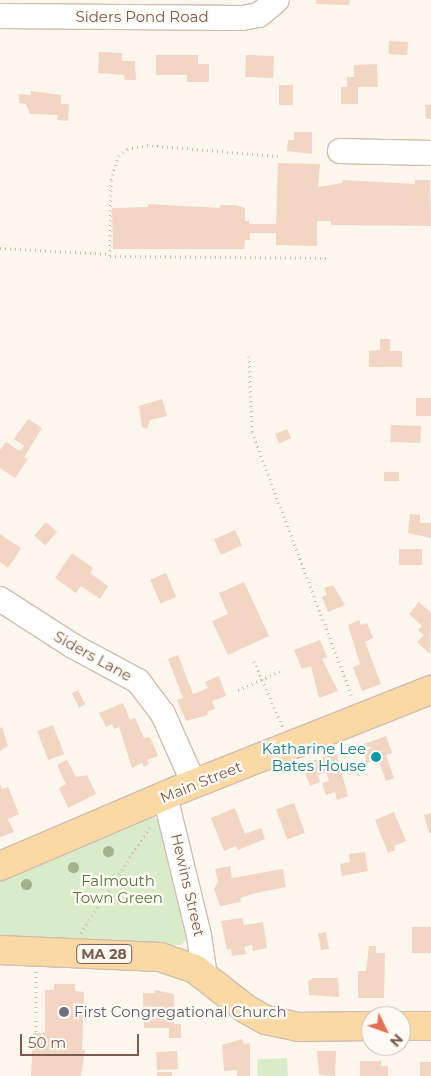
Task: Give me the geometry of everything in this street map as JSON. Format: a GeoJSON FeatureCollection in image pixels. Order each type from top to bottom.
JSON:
{"type":"FeatureCollection","features":[{"type":"Feature","properties":{"kind":"main road","name":"Main Street"},"geometry":{"type":"LineString","coordinates":[[0,866],[194,784],[431,690]]}},
{"type":"Feature","properties":{"kind":"main road","name":"MA 28"},"geometry":{"type":"LineString","coordinates":[[0,950],[160,957],[183,964],[205,976],[246,1009],[266,1020],[298,1027],[361,1026]]}},
{"type":"Feature","properties":{"kind":"main road"},"geometry":{"type":"LineString","coordinates":[[411,1026],[431,1026]]}},
{"type":"Feature","properties":{"kind":"street","name":"Siders Pond Road"},"geometry":{"type":"LineString","coordinates":[[0,16],[242,18],[259,15],[277,0]]}},
{"type":"Feature","properties":{"kind":"street"},"geometry":{"type":"LineString","coordinates":[[340,151],[431,153]]}},
{"type":"Feature","properties":{"kind":"street","name":"Siders Lane"},"geometry":{"type":"LineString","coordinates":[[0,599],[73,646],[138,681],[163,714],[194,784]]}},
{"type":"Feature","properties":{"kind":"street","name":"Hewins Street"},"geometry":{"type":"LineString","coordinates":[[166,796],[199,936],[205,976]]}},
{"type":"Feature","properties":{"kind":"path"},"geometry":{"type":"LineString","coordinates":[[110,254],[111,180],[120,155],[127,149],[148,145],[278,156]]}},
{"type":"Feature","properties":{"kind":"path"},"geometry":{"type":"LineString","coordinates":[[0,248],[110,254],[112,257],[327,258]]}},
{"type":"Feature","properties":{"kind":"path"},"geometry":{"type":"LineString","coordinates":[[249,356],[252,432],[356,708]]}},
{"type":"Feature","properties":{"kind":"path"},"geometry":{"type":"LineString","coordinates":[[254,661],[286,735]]}},
{"type":"Feature","properties":{"kind":"path"},"geometry":{"type":"LineString","coordinates":[[238,690],[283,670]]}},
{"type":"Feature","properties":{"kind":"path"},"geometry":{"type":"LineString","coordinates":[[76,941],[153,822]]}},
{"type":"Feature","properties":{"kind":"path"},"geometry":{"type":"LineString","coordinates":[[36,970],[36,1033]]}},
{"type":"Feature","properties":{"kind":"green space","name":"Falmouth Town Green"},"geometry":{"type":"Polygon","coordinates":[[[150,816],[160,820],[188,936],[182,945],[0,943],[0,877],[150,816]]]}},
{"type":"Feature","properties":{"kind":"green space"},"geometry":{"type":"Polygon","coordinates":[[[287,1058],[288,1076],[258,1076],[257,1060],[287,1058]]]}},
{"type":"Feature","properties":{"kind":"building"},"geometry":{"type":"Polygon","coordinates":[[[316,0],[350,0],[349,5],[316,4],[316,0]]]}},
{"type":"Feature","properties":{"kind":"building"},"geometry":{"type":"Polygon","coordinates":[[[389,41],[408,42],[407,55],[388,54],[389,41]]]}},
{"type":"Feature","properties":{"kind":"building"},"geometry":{"type":"Polygon","coordinates":[[[99,52],[122,53],[122,61],[135,61],[136,80],[125,80],[124,75],[98,73],[99,52]]]}},
{"type":"Feature","properties":{"kind":"building"},"geometry":{"type":"Polygon","coordinates":[[[156,55],[198,55],[198,64],[209,64],[209,82],[187,82],[187,75],[156,75],[156,55]]]}},
{"type":"Feature","properties":{"kind":"building"},"geometry":{"type":"Polygon","coordinates":[[[246,55],[274,56],[273,78],[245,77],[246,55]]]}},
{"type":"Feature","properties":{"kind":"building"},"geometry":{"type":"Polygon","coordinates":[[[377,64],[378,87],[358,87],[358,104],[341,104],[341,87],[347,87],[347,77],[354,77],[354,65],[377,64]]]}},
{"type":"Feature","properties":{"kind":"building"},"geometry":{"type":"Polygon","coordinates":[[[279,85],[293,85],[293,105],[279,105],[279,85]]]}},
{"type":"Feature","properties":{"kind":"building"},"geometry":{"type":"Polygon","coordinates":[[[31,91],[61,95],[61,104],[69,104],[68,121],[57,120],[58,115],[30,114],[26,104],[19,103],[19,94],[31,95],[31,91]]]}},
{"type":"Feature","properties":{"kind":"building"},"geometry":{"type":"Polygon","coordinates":[[[425,105],[431,105],[431,119],[426,119],[425,105]]]}},
{"type":"Feature","properties":{"kind":"building"},"geometry":{"type":"Polygon","coordinates":[[[294,132],[312,132],[312,154],[287,151],[288,140],[294,140],[294,132]]]}},
{"type":"Feature","properties":{"kind":"building"},"geometry":{"type":"Polygon","coordinates":[[[278,163],[320,164],[318,187],[342,183],[343,180],[415,184],[415,180],[430,180],[431,226],[331,225],[331,221],[317,221],[317,246],[276,245],[276,233],[250,233],[250,240],[245,240],[244,249],[113,249],[112,208],[148,207],[148,204],[220,208],[220,205],[235,205],[245,208],[245,221],[249,221],[249,224],[276,224],[278,163]]]}},
{"type":"Feature","properties":{"kind":"building"},"geometry":{"type":"Polygon","coordinates":[[[380,339],[390,339],[390,351],[402,351],[402,367],[369,367],[369,351],[380,350],[380,339]]]}},
{"type":"Feature","properties":{"kind":"building"},"geometry":{"type":"Polygon","coordinates":[[[416,398],[431,398],[431,416],[416,416],[416,398]]]}},
{"type":"Feature","properties":{"kind":"building"},"geometry":{"type":"Polygon","coordinates":[[[162,399],[167,416],[150,420],[147,429],[142,427],[139,406],[162,399]]]}},
{"type":"Feature","properties":{"kind":"building"},"geometry":{"type":"Polygon","coordinates":[[[28,419],[42,428],[24,457],[28,459],[15,478],[0,468],[0,450],[6,442],[20,451],[24,446],[14,439],[28,419]]]}},
{"type":"Feature","properties":{"kind":"building"},"geometry":{"type":"Polygon","coordinates":[[[391,425],[421,426],[420,443],[390,442],[391,425]]]}},
{"type":"Feature","properties":{"kind":"building"},"geometry":{"type":"Polygon","coordinates":[[[287,429],[291,438],[279,443],[275,434],[287,429]]]}},
{"type":"Feature","properties":{"kind":"building"},"geometry":{"type":"Polygon","coordinates":[[[384,472],[399,472],[399,481],[384,481],[384,472]]]}},
{"type":"Feature","properties":{"kind":"building"},"geometry":{"type":"Polygon","coordinates":[[[410,514],[420,515],[420,523],[431,523],[431,538],[408,533],[410,514]]]}},
{"type":"Feature","properties":{"kind":"building"},"geometry":{"type":"Polygon","coordinates":[[[46,522],[57,532],[45,545],[34,535],[46,522]]]}},
{"type":"Feature","properties":{"kind":"building"},"geometry":{"type":"Polygon","coordinates":[[[235,530],[242,546],[221,555],[214,539],[235,530]]]}},
{"type":"Feature","properties":{"kind":"building"},"geometry":{"type":"Polygon","coordinates":[[[0,534],[21,548],[8,568],[0,562],[0,534]]]}},
{"type":"Feature","properties":{"kind":"building"},"geometry":{"type":"Polygon","coordinates":[[[399,549],[422,549],[422,565],[399,565],[399,549]]]}},
{"type":"Feature","properties":{"kind":"building"},"geometry":{"type":"Polygon","coordinates":[[[72,553],[93,568],[90,573],[108,586],[100,599],[81,586],[76,593],[55,578],[72,553]]]}},
{"type":"Feature","properties":{"kind":"building"},"geometry":{"type":"Polygon","coordinates":[[[166,573],[176,597],[161,604],[150,580],[166,573]]]}},
{"type":"Feature","properties":{"kind":"building"},"geometry":{"type":"Polygon","coordinates":[[[244,582],[269,636],[228,655],[212,621],[228,614],[219,593],[244,582]]]}},
{"type":"Feature","properties":{"kind":"building"},"geometry":{"type":"Polygon","coordinates":[[[333,585],[345,605],[328,612],[322,597],[327,595],[324,588],[333,585]]]}},
{"type":"Feature","properties":{"kind":"building"},"geometry":{"type":"Polygon","coordinates":[[[419,602],[431,613],[430,654],[417,642],[424,635],[418,630],[422,626],[409,614],[419,602]]]}},
{"type":"Feature","properties":{"kind":"building"},"geometry":{"type":"Polygon","coordinates":[[[359,620],[361,625],[367,623],[373,638],[365,642],[381,684],[362,691],[353,667],[360,664],[348,625],[359,620]]]}},
{"type":"Feature","properties":{"kind":"building"},"geometry":{"type":"Polygon","coordinates":[[[320,640],[327,657],[322,659],[338,691],[319,698],[311,666],[302,669],[294,650],[320,640]]]}},
{"type":"Feature","properties":{"kind":"building"},"geometry":{"type":"Polygon","coordinates":[[[178,655],[193,694],[208,688],[205,682],[219,676],[226,696],[212,701],[215,709],[207,712],[208,715],[186,721],[177,700],[183,698],[168,659],[178,655]]]}},
{"type":"Feature","properties":{"kind":"building"},"geometry":{"type":"Polygon","coordinates":[[[78,690],[85,704],[79,707],[72,693],[78,690]]]}},
{"type":"Feature","properties":{"kind":"building"},"geometry":{"type":"Polygon","coordinates":[[[123,703],[130,720],[135,718],[144,738],[150,737],[158,756],[147,760],[149,764],[144,767],[142,763],[132,768],[119,727],[114,729],[112,724],[106,727],[99,713],[123,703]]]}},
{"type":"Feature","properties":{"kind":"building"},"geometry":{"type":"Polygon","coordinates":[[[53,725],[64,754],[48,760],[37,731],[53,725]]]}},
{"type":"Feature","properties":{"kind":"building"},"geometry":{"type":"Polygon","coordinates":[[[2,727],[8,746],[0,751],[0,728],[2,727]]]}},
{"type":"Feature","properties":{"kind":"building","name":"Katharine Lee Bates House"},"geometry":{"type":"Polygon","coordinates":[[[386,736],[392,753],[386,755],[394,778],[386,781],[378,759],[367,763],[361,745],[386,736]]]}},
{"type":"Feature","properties":{"kind":"building"},"geometry":{"type":"Polygon","coordinates":[[[336,752],[348,796],[337,800],[335,792],[326,795],[322,783],[329,781],[326,772],[318,775],[320,782],[310,786],[302,765],[336,752]]]}},
{"type":"Feature","properties":{"kind":"building"},"geometry":{"type":"Polygon","coordinates":[[[67,760],[76,777],[87,775],[96,794],[68,808],[59,788],[66,784],[57,765],[67,760]]]}},
{"type":"Feature","properties":{"kind":"building"},"geometry":{"type":"Polygon","coordinates":[[[0,784],[2,789],[8,787],[19,814],[8,819],[14,832],[0,837],[0,784]]]}},
{"type":"Feature","properties":{"kind":"building"},"geometry":{"type":"Polygon","coordinates":[[[294,803],[305,833],[287,840],[276,809],[294,803]]]}},
{"type":"Feature","properties":{"kind":"building"},"geometry":{"type":"Polygon","coordinates":[[[235,808],[245,834],[261,828],[265,839],[238,850],[236,846],[224,851],[211,818],[235,808]]]}},
{"type":"Feature","properties":{"kind":"building"},"geometry":{"type":"Polygon","coordinates":[[[394,812],[406,841],[394,846],[395,850],[388,853],[375,820],[394,812]]]}},
{"type":"Feature","properties":{"kind":"building"},"geometry":{"type":"Polygon","coordinates":[[[431,813],[431,833],[429,833],[424,815],[431,813]]]}},
{"type":"Feature","properties":{"kind":"building"},"geometry":{"type":"Polygon","coordinates":[[[365,852],[368,871],[342,876],[340,864],[350,862],[349,854],[365,852]]]}},
{"type":"Feature","properties":{"kind":"building"},"geometry":{"type":"Polygon","coordinates":[[[230,866],[232,878],[283,869],[286,887],[252,894],[240,898],[241,902],[220,906],[214,889],[218,882],[215,869],[230,866]]]}},
{"type":"Feature","properties":{"kind":"building"},"geometry":{"type":"Polygon","coordinates":[[[242,918],[244,925],[263,922],[267,948],[253,951],[252,945],[244,947],[246,954],[232,956],[231,949],[227,950],[221,921],[242,918]]]}},
{"type":"Feature","properties":{"kind":"building"},"geometry":{"type":"Polygon","coordinates":[[[412,927],[431,927],[431,953],[412,953],[412,927]]]}},
{"type":"Feature","properties":{"kind":"building"},"geometry":{"type":"Polygon","coordinates":[[[326,932],[329,949],[321,950],[318,933],[326,932]]]}},
{"type":"Feature","properties":{"kind":"building"},"geometry":{"type":"Polygon","coordinates":[[[369,946],[376,946],[376,953],[385,953],[384,998],[358,998],[358,971],[366,971],[369,946]]]}},
{"type":"Feature","properties":{"kind":"building"},"geometry":{"type":"Polygon","coordinates":[[[313,978],[338,978],[339,997],[309,995],[308,981],[313,978]]]}},
{"type":"Feature","properties":{"kind":"building","name":"First Congregational Church"},"geometry":{"type":"Polygon","coordinates":[[[54,984],[75,984],[75,991],[84,992],[82,1050],[85,1050],[81,1076],[31,1076],[33,1033],[45,1033],[45,990],[54,990],[54,984]]]}},
{"type":"Feature","properties":{"kind":"building"},"geometry":{"type":"Polygon","coordinates":[[[155,990],[174,994],[174,1024],[181,1024],[181,1038],[169,1038],[169,1028],[144,1028],[143,993],[155,993],[155,990]]]}},
{"type":"Feature","properties":{"kind":"building"},"geometry":{"type":"Polygon","coordinates":[[[242,1039],[244,1044],[250,1043],[250,1076],[237,1076],[237,1070],[224,1071],[222,1045],[242,1039]]]}},
{"type":"Feature","properties":{"kind":"building"},"geometry":{"type":"Polygon","coordinates":[[[177,1051],[178,1069],[157,1070],[156,1052],[177,1051]]]}},
{"type":"Feature","properties":{"kind":"building"},"geometry":{"type":"Polygon","coordinates":[[[317,1051],[336,1051],[335,1076],[319,1075],[317,1051]]]}},
{"type":"Feature","properties":{"kind":"building"},"geometry":{"type":"Polygon","coordinates":[[[360,1061],[381,1061],[381,1066],[388,1066],[388,1076],[360,1076],[360,1061]]]}},
{"type":"Feature","properties":{"kind":"building"},"geometry":{"type":"Polygon","coordinates":[[[420,1062],[431,1062],[431,1076],[420,1076],[420,1062]]]}},
{"type":"Feature","properties":{"kind":"building"},"geometry":{"type":"Polygon","coordinates":[[[157,1072],[172,1072],[172,1076],[157,1076],[157,1072]]]}},
{"type":"Feature","properties":{"kind":"place","name":"Katharine Lee Bates House"},"geometry":{"type":"Point","coordinates":[376,757]}},
{"type":"Feature","properties":{"kind":"place","name":"First Congregational Church"},"geometry":{"type":"Point","coordinates":[64,1012]}}]}
